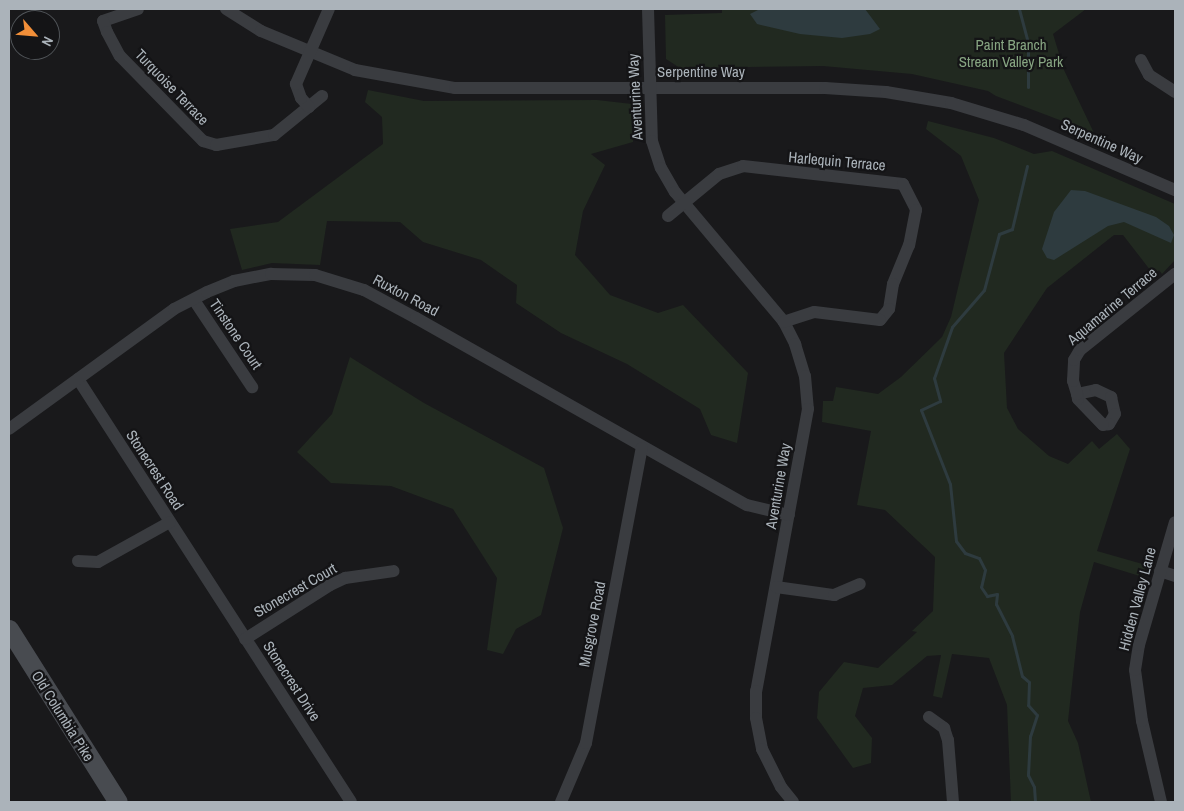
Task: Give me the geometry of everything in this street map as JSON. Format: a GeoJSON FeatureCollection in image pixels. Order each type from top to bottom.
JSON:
{"type":"FeatureCollection","features":[{"type":"Feature","properties":{"kind":"main road","name":"Old Columbia Pike"},"geometry":{"type":"LineString","coordinates":[[9,628],[118,802]]}},
{"type":"Feature","properties":{"kind":"street","name":"Turquoise Terrace"},"geometry":{"type":"LineString","coordinates":[[138,9],[104,21],[107,32],[120,56],[203,141],[216,145],[274,135],[322,96]]}},
{"type":"Feature","properties":{"kind":"street","name":"Serpentine Way"},"geometry":{"type":"LineString","coordinates":[[226,9],[261,31],[355,70],[455,88],[826,88],[886,92],[951,103],[1024,125],[1175,190]]}},
{"type":"Feature","properties":{"kind":"street"},"geometry":{"type":"LineString","coordinates":[[309,108],[301,98],[296,84],[308,52],[329,9]]}},
{"type":"Feature","properties":{"kind":"street","name":"Aventurine Way"},"geometry":{"type":"LineString","coordinates":[[648,9],[648,89],[652,141],[661,168],[686,204],[784,322],[795,344],[805,376],[808,409],[756,691],[756,718],[762,749],[781,787],[793,802]]}},
{"type":"Feature","properties":{"kind":"street"},"geometry":{"type":"LineString","coordinates":[[1141,60],[1149,75],[1175,92]]}},
{"type":"Feature","properties":{"kind":"street","name":"Harlequin Terrace"},"geometry":{"type":"LineString","coordinates":[[686,204],[719,174],[743,166],[902,184],[916,210],[909,245],[893,284],[889,309],[880,320],[814,312],[784,322]]}},
{"type":"Feature","properties":{"kind":"street"},"geometry":{"type":"LineString","coordinates":[[668,216],[686,204]]}},
{"type":"Feature","properties":{"kind":"street","name":"Ruxton Road"},"geometry":{"type":"LineString","coordinates":[[9,429],[174,309],[234,281],[271,274],[336,280],[416,318],[642,448],[747,505],[789,515]]}},
{"type":"Feature","properties":{"kind":"street","name":"Aquamarine Terrace"},"geometry":{"type":"LineString","coordinates":[[1077,394],[1073,381],[1074,360],[1080,350],[1175,274]]}},
{"type":"Feature","properties":{"kind":"street","name":"Tinstone Court"},"geometry":{"type":"LineString","coordinates":[[194,300],[252,387]]}},
{"type":"Feature","properties":{"kind":"street","name":"Stonecrest Road"},"geometry":{"type":"LineString","coordinates":[[78,379],[205,578]]}},
{"type":"Feature","properties":{"kind":"street","name":"Musgrove Road"},"geometry":{"type":"LineString","coordinates":[[561,802],[586,743],[642,448]]}},
{"type":"Feature","properties":{"kind":"street"},"geometry":{"type":"LineString","coordinates":[[78,561],[98,562],[170,522]]}},
{"type":"Feature","properties":{"kind":"street","name":"Hidden Valley Lane"},"geometry":{"type":"LineString","coordinates":[[1162,802],[1142,721],[1135,670],[1175,522]]}},
{"type":"Feature","properties":{"kind":"street","name":"Stonecrest Court"},"geometry":{"type":"LineString","coordinates":[[245,639],[338,582],[394,571]]}},
{"type":"Feature","properties":{"kind":"street"},"geometry":{"type":"LineString","coordinates":[[1160,572],[1175,576]]}},
{"type":"Feature","properties":{"kind":"street","name":"Stonecrest Drive"},"geometry":{"type":"LineString","coordinates":[[205,578],[351,802]]}},
{"type":"Feature","properties":{"kind":"street"},"geometry":{"type":"LineString","coordinates":[[776,587],[834,594],[860,584]]}},
{"type":"Feature","properties":{"kind":"street"},"geometry":{"type":"LineString","coordinates":[[929,717],[944,728],[948,740],[953,802]]}},
{"type":"Feature","properties":{"kind":"green space","name":"Paint Branch Stream Valley Park"},"geometry":{"type":"Polygon","coordinates":[[[722,9],[1086,9],[1053,34],[1064,70],[1094,133],[996,96],[988,91],[912,74],[823,66],[680,68],[666,59],[665,15],[722,13],[722,9]]]}},
{"type":"Feature","properties":{"kind":"green space"},"geometry":{"type":"Polygon","coordinates":[[[368,90],[424,101],[597,100],[632,104],[633,142],[591,154],[605,165],[583,211],[575,255],[610,295],[658,313],[683,305],[748,373],[737,443],[711,435],[700,409],[627,364],[561,333],[516,303],[517,285],[481,260],[423,242],[400,222],[327,221],[320,265],[272,263],[242,270],[230,229],[278,222],[383,144],[382,117],[365,102],[368,90]]]}},
{"type":"Feature","properties":{"kind":"green space"},"geometry":{"type":"Polygon","coordinates":[[[928,121],[994,138],[1034,154],[1052,151],[1175,204],[1175,260],[1162,274],[1159,270],[1154,275],[1123,235],[1114,235],[1047,288],[1004,353],[1007,408],[1018,429],[1049,456],[1068,464],[1092,441],[1099,449],[1117,434],[1130,449],[1097,551],[1146,565],[1143,577],[1094,562],[1080,612],[1068,721],[1078,743],[1091,802],[1011,802],[1007,705],[989,658],[952,654],[942,698],[933,696],[941,655],[927,656],[892,685],[863,688],[855,716],[872,738],[871,763],[853,768],[817,718],[819,692],[844,662],[878,668],[917,632],[912,631],[933,611],[935,557],[885,510],[857,505],[871,431],[822,422],[823,401],[833,401],[836,387],[878,394],[901,377],[942,337],[951,317],[979,200],[961,156],[926,129],[928,121]]]}},
{"type":"Feature","properties":{"kind":"green space"},"geometry":{"type":"Polygon","coordinates":[[[350,357],[424,403],[544,468],[563,528],[541,615],[516,629],[503,654],[487,650],[497,578],[453,509],[391,486],[331,483],[297,452],[332,414],[350,357]]]}},
{"type":"Feature","properties":{"kind":"shaded area"},"geometry":{"type":"Polygon","coordinates":[[[760,9],[865,9],[880,29],[870,34],[842,38],[800,34],[757,24],[750,14],[760,9]]]}},
{"type":"Feature","properties":{"kind":"shaded area"},"geometry":{"type":"Polygon","coordinates":[[[1071,190],[1085,191],[1156,217],[1169,226],[1174,235],[1171,243],[1124,222],[1108,226],[1054,260],[1047,258],[1042,249],[1054,212],[1071,190]]]}},
{"type":"Feature","properties":{"kind":"waterway"},"geometry":{"type":"LineString","coordinates":[[1019,9],[1028,43],[1028,87]]}},
{"type":"Feature","properties":{"kind":"waterway"},"geometry":{"type":"LineString","coordinates":[[1027,166],[1012,229],[999,234],[984,290],[952,327],[934,378],[940,401],[921,410],[950,484],[956,541],[965,553],[979,558],[985,570],[981,587],[987,596],[997,594],[996,604],[1012,636],[1022,676],[1029,682],[1028,705],[1037,715],[1030,736],[1028,775],[1034,787],[1035,802]]}}]}
